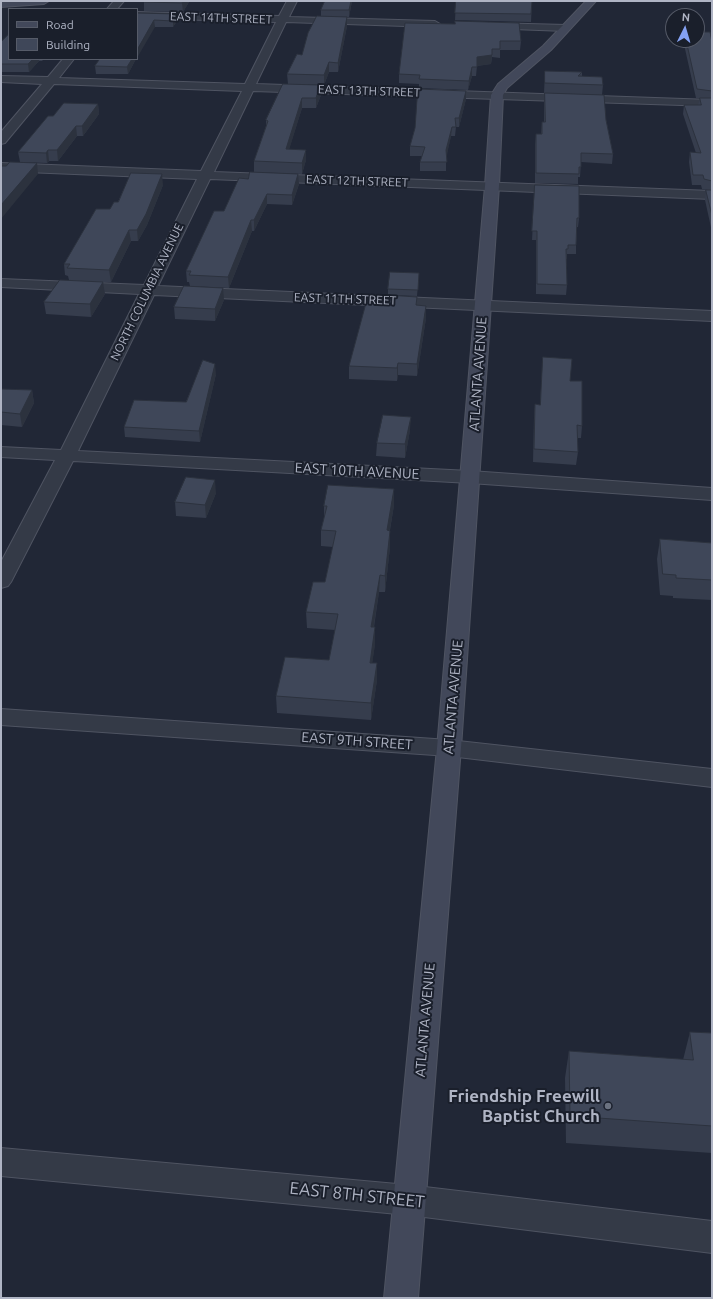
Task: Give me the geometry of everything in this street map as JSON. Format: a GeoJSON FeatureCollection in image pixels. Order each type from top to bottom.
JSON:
{"type":"FeatureCollection","features":[{"type":"Feature","properties":{"kind":"street"},"geometry":{"type":"LineString","coordinates":[[1,4],[44,1]]}},
{"type":"Feature","properties":{"kind":"street","name":"NORTH COLUMBIA AVENUE"},"geometry":{"type":"LineString","coordinates":[[1,582],[67,455],[204,175],[292,1]]}},
{"type":"Feature","properties":{"kind":"street"},"geometry":{"type":"LineString","coordinates":[[497,95],[502,86],[521,71],[592,1]]}},
{"type":"Feature","properties":{"kind":"street","name":"EAST 14TH STREET"},"geometry":{"type":"LineString","coordinates":[[138,15],[442,25]]}},
{"type":"Feature","properties":{"kind":"street"},"geometry":{"type":"LineString","coordinates":[[481,26],[566,28]]}},
{"type":"Feature","properties":{"kind":"street"},"geometry":{"type":"LineString","coordinates":[[1,140],[69,60]]}},
{"type":"Feature","properties":{"kind":"street","name":"EAST 13TH STREET"},"geometry":{"type":"LineString","coordinates":[[1,79],[712,103]]}},
{"type":"Feature","properties":{"kind":"street","name":"ATLANTA AVENUE"},"geometry":{"type":"LineString","coordinates":[[401,1298],[408,1200],[449,748],[484,305],[497,95]]}},
{"type":"Feature","properties":{"kind":"street","name":"EAST 12TH STREET"},"geometry":{"type":"LineString","coordinates":[[1,167],[712,195]]}},
{"type":"Feature","properties":{"kind":"street","name":"EAST 11TH STREET"},"geometry":{"type":"LineString","coordinates":[[1,283],[712,316]]}},
{"type":"Feature","properties":{"kind":"street","name":"EAST 10TH AVENUE"},"geometry":{"type":"LineString","coordinates":[[1,452],[470,477],[712,494]]}},
{"type":"Feature","properties":{"kind":"street","name":"EAST 9TH STREET"},"geometry":{"type":"LineString","coordinates":[[1,716],[449,748],[712,778]]}},
{"type":"Feature","properties":{"kind":"street","name":"EAST 8TH STREET"},"geometry":{"type":"LineString","coordinates":[[1,1162],[408,1200],[712,1238]]}},
{"type":"Feature","properties":{"kind":"building"},"geometry":{"type":"Polygon","coordinates":[[[144,1],[183,1],[182,3],[144,1]]]}},
{"type":"Feature","properties":{"kind":"building"},"geometry":{"type":"Polygon","coordinates":[[[325,1],[351,1],[349,10],[321,10],[325,1]]]}},
{"type":"Feature","properties":{"kind":"building"},"geometry":{"type":"Polygon","coordinates":[[[456,1],[532,1],[531,14],[455,13],[456,1]]]}},
{"type":"Feature","properties":{"kind":"building"},"geometry":{"type":"Polygon","coordinates":[[[138,13],[177,14],[173,21],[154,20],[138,48],[138,13]]]}},
{"type":"Feature","properties":{"kind":"building"},"geometry":{"type":"Polygon","coordinates":[[[317,16],[347,17],[338,63],[329,62],[324,75],[287,74],[297,54],[302,55],[308,33],[317,16]]]}},
{"type":"Feature","properties":{"kind":"building"},"geometry":{"type":"Polygon","coordinates":[[[455,21],[519,23],[521,41],[500,41],[500,49],[492,49],[492,55],[477,57],[477,67],[472,67],[469,81],[419,79],[420,75],[399,74],[405,23],[455,24],[455,21]]]}},
{"type":"Feature","properties":{"kind":"building"},"geometry":{"type":"Polygon","coordinates":[[[705,32],[710,32],[712,42],[712,91],[697,89],[688,48],[705,48],[705,32]]]}},
{"type":"Feature","properties":{"kind":"building"},"geometry":{"type":"Polygon","coordinates":[[[8,35],[8,60],[32,60],[28,64],[1,64],[1,42],[8,35]]]}},
{"type":"Feature","properties":{"kind":"building"},"geometry":{"type":"Polygon","coordinates":[[[99,60],[131,60],[127,67],[95,66],[99,60]]]}},
{"type":"Feature","properties":{"kind":"building"},"geometry":{"type":"Polygon","coordinates":[[[545,71],[582,72],[578,76],[602,77],[603,85],[545,83],[545,71]]]}},
{"type":"Feature","properties":{"kind":"building"},"geometry":{"type":"Polygon","coordinates":[[[283,84],[320,85],[316,98],[302,98],[286,149],[306,150],[302,163],[254,161],[268,121],[266,120],[283,84]]]}},
{"type":"Feature","properties":{"kind":"building"},"geometry":{"type":"Polygon","coordinates":[[[418,89],[466,91],[459,118],[455,118],[456,127],[452,127],[446,150],[447,162],[420,162],[425,147],[410,146],[415,128],[418,89]]]}},
{"type":"Feature","properties":{"kind":"building"},"geometry":{"type":"Polygon","coordinates":[[[545,93],[604,95],[606,120],[613,154],[581,153],[581,167],[579,167],[579,174],[536,173],[536,134],[542,134],[542,122],[545,122],[545,93]]]}},
{"type":"Feature","properties":{"kind":"building"},"geometry":{"type":"Polygon","coordinates":[[[700,98],[712,98],[712,181],[704,179],[703,175],[693,175],[690,152],[701,153],[684,105],[701,105],[700,98]]]}},
{"type":"Feature","properties":{"kind":"building"},"geometry":{"type":"Polygon","coordinates":[[[64,103],[98,104],[82,126],[76,126],[57,150],[48,150],[46,153],[18,152],[48,116],[53,116],[64,103]]]}},
{"type":"Feature","properties":{"kind":"building"},"geometry":{"type":"Polygon","coordinates":[[[10,162],[37,163],[1,205],[1,166],[6,166],[10,162]]]}},
{"type":"Feature","properties":{"kind":"building"},"geometry":{"type":"Polygon","coordinates":[[[250,172],[298,174],[292,195],[267,194],[254,220],[251,220],[228,277],[189,275],[191,271],[186,271],[214,211],[224,211],[239,178],[248,179],[250,172]]]}},
{"type":"Feature","properties":{"kind":"building"},"geometry":{"type":"Polygon","coordinates":[[[131,173],[162,174],[146,214],[137,230],[129,230],[109,270],[67,268],[70,264],[64,264],[96,209],[110,209],[114,202],[118,202],[131,173]]]}},
{"type":"Feature","properties":{"kind":"building"},"geometry":{"type":"Polygon","coordinates":[[[535,185],[579,186],[579,218],[577,218],[576,245],[568,245],[568,249],[566,249],[567,285],[537,284],[537,231],[532,231],[535,185]]]}},
{"type":"Feature","properties":{"kind":"building"},"geometry":{"type":"Polygon","coordinates":[[[706,190],[712,190],[712,215],[706,190]]]}},
{"type":"Feature","properties":{"kind":"building"},"geometry":{"type":"Polygon","coordinates":[[[390,272],[419,273],[418,290],[388,289],[390,272]]]}},
{"type":"Feature","properties":{"kind":"building"},"geometry":{"type":"Polygon","coordinates":[[[60,280],[103,282],[90,304],[44,302],[60,280]]]}},
{"type":"Feature","properties":{"kind":"building"},"geometry":{"type":"Polygon","coordinates":[[[184,286],[223,288],[215,309],[174,307],[184,286]]]}},
{"type":"Feature","properties":{"kind":"building"},"geometry":{"type":"Polygon","coordinates":[[[387,295],[417,297],[416,305],[426,306],[417,364],[398,363],[397,368],[349,366],[366,303],[386,304],[387,295]]]}},
{"type":"Feature","properties":{"kind":"building"},"geometry":{"type":"Polygon","coordinates":[[[543,357],[572,359],[570,381],[582,381],[582,426],[577,425],[578,452],[534,449],[535,404],[540,405],[543,357]]]}},
{"type":"Feature","properties":{"kind":"building"},"geometry":{"type":"Polygon","coordinates":[[[203,360],[215,364],[199,431],[124,427],[134,400],[186,402],[203,360]]]}},
{"type":"Feature","properties":{"kind":"building"},"geometry":{"type":"Polygon","coordinates":[[[1,389],[32,390],[20,414],[1,412],[1,389]]]}},
{"type":"Feature","properties":{"kind":"building"},"geometry":{"type":"Polygon","coordinates":[[[383,415],[411,417],[405,444],[377,443],[383,415]]]}},
{"type":"Feature","properties":{"kind":"building"},"geometry":{"type":"Polygon","coordinates":[[[186,477],[215,480],[205,505],[175,502],[186,477]]]}},
{"type":"Feature","properties":{"kind":"building"},"geometry":{"type":"Polygon","coordinates":[[[328,485],[394,489],[387,530],[390,531],[385,576],[380,575],[371,627],[375,627],[370,663],[377,663],[371,703],[276,696],[285,657],[329,660],[338,614],[306,612],[313,582],[325,582],[336,531],[321,530],[327,506],[324,506],[328,485]]]}},
{"type":"Feature","properties":{"kind":"building"},"geometry":{"type":"Polygon","coordinates":[[[660,539],[712,543],[712,580],[676,578],[676,575],[663,574],[660,539]]]}},
{"type":"Feature","properties":{"kind":"building"},"geometry":{"type":"Polygon","coordinates":[[[690,1032],[712,1033],[712,1126],[570,1116],[569,1051],[693,1060],[690,1032]]]}},
{"type":"Feature","properties":{"kind":"place","name":"Friendship Freewill Baptist Church"},"geometry":{"type":"Point","coordinates":[608,1106]}}]}
